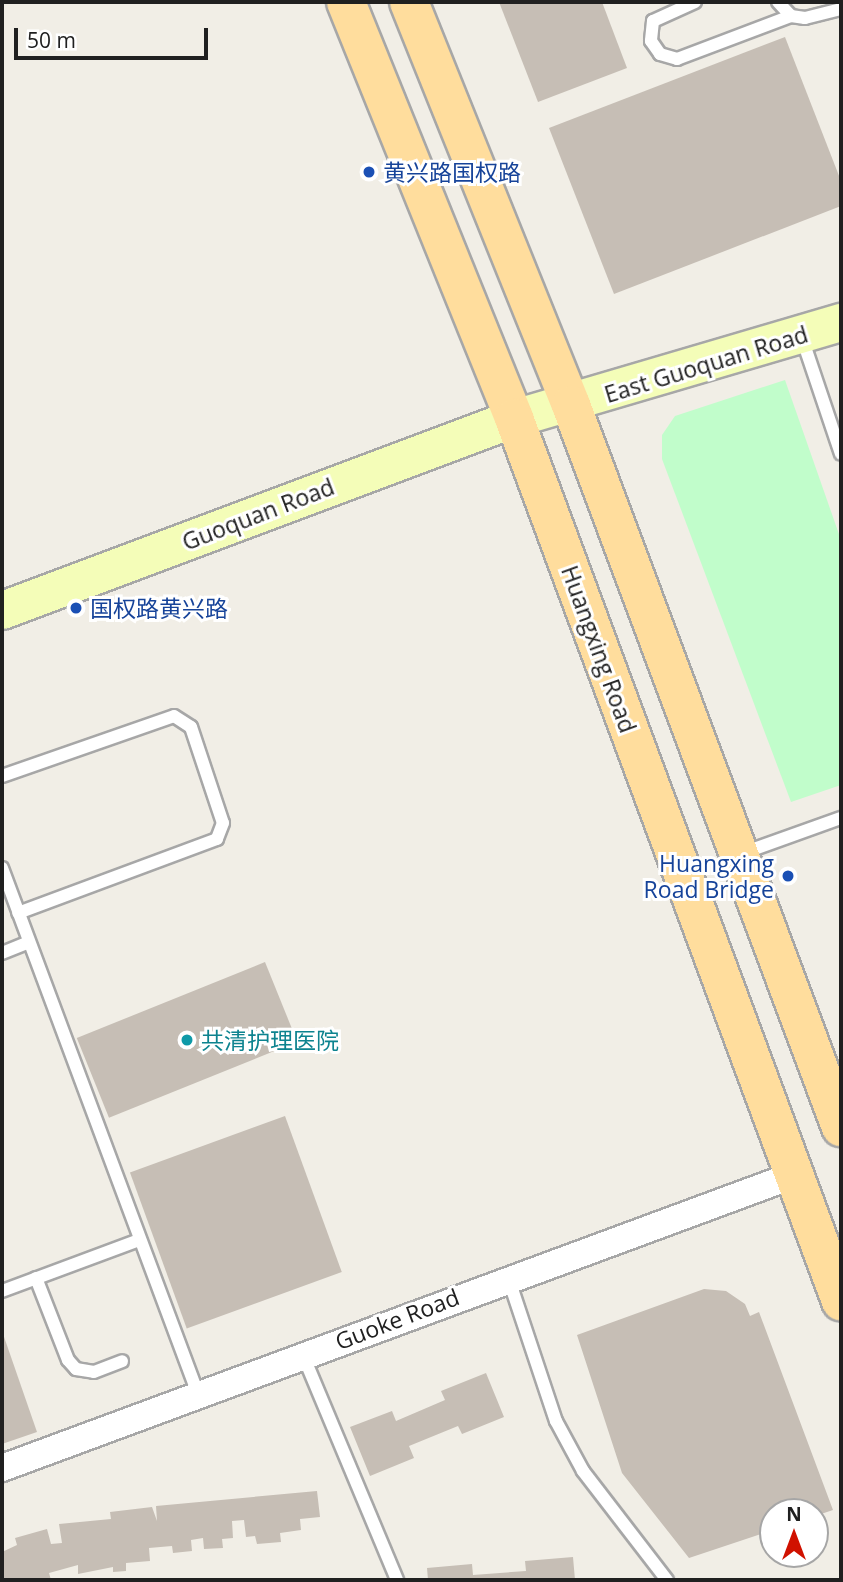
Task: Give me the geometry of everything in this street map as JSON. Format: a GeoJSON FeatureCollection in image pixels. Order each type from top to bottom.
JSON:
{"type":"FeatureCollection","features":[{"type":"Feature","properties":{"kind":"main road","name":"Huangxing Road"},"geometry":{"type":"LineString","coordinates":[[346,2],[514,418],[841,1300]]}},
{"type":"Feature","properties":{"kind":"main road"},"geometry":{"type":"LineString","coordinates":[[409,2],[571,405],[841,1127]]}},
{"type":"Feature","properties":{"kind":"street","name":"East Guoquan Road"},"geometry":{"type":"LineString","coordinates":[[514,418],[571,405],[841,322]]}},
{"type":"Feature","properties":{"kind":"street","name":"Guoquan Road"},"geometry":{"type":"LineString","coordinates":[[2,610],[514,418]]}},
{"type":"Feature","properties":{"kind":"street","name":"Guoke Road"},"geometry":{"type":"LineString","coordinates":[[2,1468],[508,1277],[794,1175]]}},
{"type":"Feature","properties":{"kind":"lane"},"geometry":{"type":"LineString","coordinates":[[695,2],[653,21],[651,41],[660,54],[677,59],[791,16],[821,16],[841,9]]}},
{"type":"Feature","properties":{"kind":"lane"},"geometry":{"type":"LineString","coordinates":[[778,2],[791,16]]}},
{"type":"Feature","properties":{"kind":"lane"},"geometry":{"type":"LineString","coordinates":[[801,335],[841,454]]}},
{"type":"Feature","properties":{"kind":"lane"},"geometry":{"type":"LineString","coordinates":[[2,776],[174,716],[191,727],[223,824],[217,839],[18,913]]}},
{"type":"Feature","properties":{"kind":"lane"},"geometry":{"type":"LineString","coordinates":[[739,854],[841,818]]}},
{"type":"Feature","properties":{"kind":"lane"},"geometry":{"type":"LineString","coordinates":[[2,868],[198,1394]]}},
{"type":"Feature","properties":{"kind":"lane"},"geometry":{"type":"LineString","coordinates":[[2,953],[29,943]]}},
{"type":"Feature","properties":{"kind":"lane"},"geometry":{"type":"LineString","coordinates":[[2,1291],[139,1240]]}},
{"type":"Feature","properties":{"kind":"lane"},"geometry":{"type":"LineString","coordinates":[[508,1277],[556,1420],[583,1471],[667,1580]]}},
{"type":"Feature","properties":{"kind":"lane"},"geometry":{"type":"LineString","coordinates":[[36,1278],[68,1360],[76,1368],[94,1372],[122,1361]]}},
{"type":"Feature","properties":{"kind":"lane"},"geometry":{"type":"LineString","coordinates":[[303,1354],[397,1580]]}},
{"type":"Feature","properties":{"kind":"green space"},"geometry":{"type":"Polygon","coordinates":[[[785,380],[841,540],[841,785],[791,802],[662,459],[662,435],[675,416],[785,380]]]}},
{"type":"Feature","properties":{"kind":"building"},"geometry":{"type":"Polygon","coordinates":[[[499,2],[602,2],[627,68],[538,102],[499,2]]]}},
{"type":"Feature","properties":{"kind":"building"},"geometry":{"type":"Polygon","coordinates":[[[785,37],[841,181],[841,206],[614,294],[549,128],[785,37]]]}},
{"type":"Feature","properties":{"kind":"building","name":"共清护理医院"},"geometry":{"type":"Polygon","coordinates":[[[265,962],[297,1042],[109,1118],[77,1038],[265,962]]]}},
{"type":"Feature","properties":{"kind":"building"},"geometry":{"type":"Polygon","coordinates":[[[285,1116],[342,1272],[187,1328],[130,1172],[285,1116]]]}},
{"type":"Feature","properties":{"kind":"building"},"geometry":{"type":"Polygon","coordinates":[[[704,1289],[726,1291],[745,1304],[750,1316],[759,1312],[829,1498],[759,1498],[759,1535],[689,1558],[622,1473],[577,1335],[704,1289]]]}},
{"type":"Feature","properties":{"kind":"building"},"geometry":{"type":"Polygon","coordinates":[[[2,1331],[37,1432],[2,1444],[2,1331]]]}},
{"type":"Feature","properties":{"kind":"building"},"geometry":{"type":"Polygon","coordinates":[[[486,1373],[504,1417],[462,1434],[458,1426],[409,1446],[414,1458],[370,1476],[350,1427],[392,1411],[396,1421],[445,1400],[441,1391],[486,1373]]]}},
{"type":"Feature","properties":{"kind":"building"},"geometry":{"type":"Polygon","coordinates":[[[317,1491],[320,1517],[300,1519],[301,1530],[280,1533],[281,1542],[257,1544],[255,1536],[246,1537],[244,1520],[232,1521],[233,1538],[222,1539],[223,1548],[204,1549],[203,1538],[191,1540],[192,1551],[173,1553],[172,1546],[149,1548],[150,1561],[126,1563],[126,1571],[113,1572],[113,1567],[78,1574],[78,1565],[49,1573],[51,1580],[2,1580],[2,1552],[17,1545],[15,1538],[47,1529],[51,1544],[62,1543],[59,1524],[111,1519],[110,1512],[152,1507],[157,1521],[156,1506],[317,1491]]]}},
{"type":"Feature","properties":{"kind":"building"},"geometry":{"type":"Polygon","coordinates":[[[573,1557],[575,1580],[428,1580],[427,1568],[472,1564],[473,1575],[526,1571],[525,1561],[573,1557]]]}},
{"type":"Feature","properties":{"kind":"place","name":"黄兴路国权路"},"geometry":{"type":"Point","coordinates":[369,172]}},
{"type":"Feature","properties":{"kind":"place","name":"国权路黄兴路"},"geometry":{"type":"Point","coordinates":[76,608]}},
{"type":"Feature","properties":{"kind":"place","name":"Huangxing Road Bridge"},"geometry":{"type":"Point","coordinates":[788,876]}},
{"type":"Feature","properties":{"kind":"place","name":"共清护理医院"},"geometry":{"type":"Point","coordinates":[187,1040]}}]}
